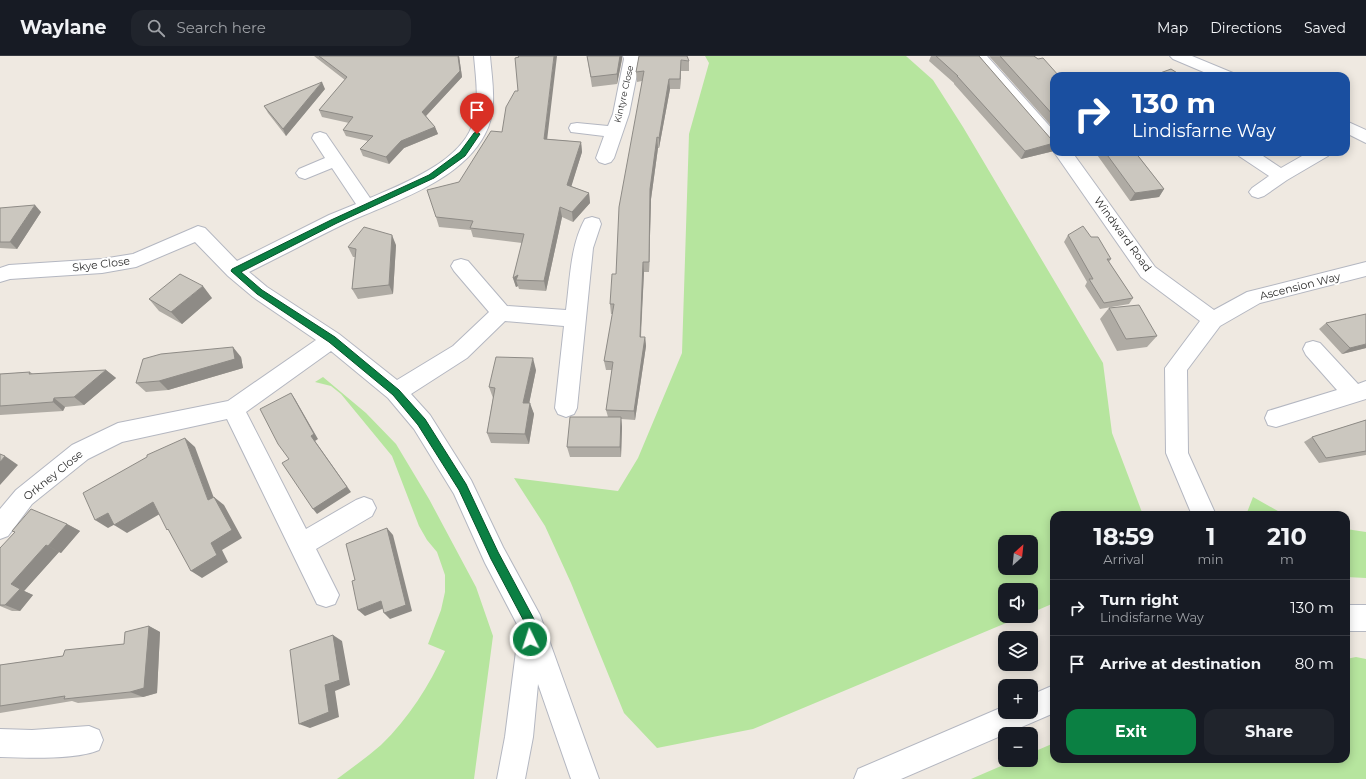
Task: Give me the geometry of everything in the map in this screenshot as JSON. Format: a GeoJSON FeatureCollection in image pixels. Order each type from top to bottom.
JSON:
{"type":"FeatureCollection","features":[{"type":"Feature","properties":{"kind":"street"},"geometry":{"type":"LineString","coordinates":[[235,271],[366,206],[431,176],[463,154],[477,134],[483,116],[485,99],[482,56]]}},
{"type":"Feature","properties":{"kind":"street","name":"Kintyre Close"},"geometry":{"type":"LineString","coordinates":[[605,158],[621,114],[632,59],[631,56]]}},
{"type":"Feature","properties":{"kind":"street"},"geometry":{"type":"LineString","coordinates":[[978,56],[995,72],[1050,137]]}},
{"type":"Feature","properties":{"kind":"street"},"geometry":{"type":"LineString","coordinates":[[1178,56],[1217,72]]}},
{"type":"Feature","properties":{"kind":"street","name":"Kintyre Close"},"geometry":{"type":"LineString","coordinates":[[577,128],[614,132]]}},
{"type":"Feature","properties":{"kind":"street"},"geometry":{"type":"LineString","coordinates":[[320,138],[366,206]]}},
{"type":"Feature","properties":{"kind":"street","name":"Windward Road"},"geometry":{"type":"LineString","coordinates":[[1066,156],[1148,272],[1213,320]]}},
{"type":"Feature","properties":{"kind":"street"},"geometry":{"type":"LineString","coordinates":[[1251,156],[1281,176]]}},
{"type":"Feature","properties":{"kind":"street"},"geometry":{"type":"LineString","coordinates":[[1258,192],[1281,176],[1315,156]]}},
{"type":"Feature","properties":{"kind":"street"},"geometry":{"type":"LineString","coordinates":[[305,173],[335,160]]}},
{"type":"Feature","properties":{"kind":"street"},"geometry":{"type":"LineString","coordinates":[[187,218],[198,233],[235,271],[260,292],[332,340],[396,392],[422,422],[463,487],[494,555],[531,624],[585,779]]}},
{"type":"Feature","properties":{"kind":"street"},"geometry":{"type":"LineString","coordinates":[[566,408],[584,248],[592,224]]}},
{"type":"Feature","properties":{"kind":"street","name":"Skye Close"},"geometry":{"type":"LineString","coordinates":[[0,275],[10,272],[102,266],[136,260],[198,233]]}},
{"type":"Feature","properties":{"kind":"street"},"geometry":{"type":"LineString","coordinates":[[461,266],[502,313],[576,319]]}},
{"type":"Feature","properties":{"kind":"street","name":"Ascension Way"},"geometry":{"type":"LineString","coordinates":[[1202,511],[1177,453],[1176,368],[1213,320],[1254,297],[1366,270]]}},
{"type":"Feature","properties":{"kind":"street"},"geometry":{"type":"LineString","coordinates":[[396,392],[460,352],[502,313]]}},
{"type":"Feature","properties":{"kind":"street","name":"Orkney Close"},"geometry":{"type":"LineString","coordinates":[[0,528],[24,497],[80,452],[118,433],[233,410],[332,340]]}},
{"type":"Feature","properties":{"kind":"street"},"geometry":{"type":"LineString","coordinates":[[1313,349],[1360,392]]}},
{"type":"Feature","properties":{"kind":"street"},"geometry":{"type":"LineString","coordinates":[[1276,418],[1360,392]]}},
{"type":"Feature","properties":{"kind":"street"},"geometry":{"type":"LineString","coordinates":[[233,410],[326,595]]}},
{"type":"Feature","properties":{"kind":"street"},"geometry":{"type":"LineString","coordinates":[[300,545],[364,508]]}},
{"type":"Feature","properties":{"kind":"street"},"geometry":{"type":"LineString","coordinates":[[1350,618],[1366,618]]}},
{"type":"Feature","properties":{"kind":"street"},"geometry":{"type":"LineString","coordinates":[[511,779],[519,737],[531,624]]}},
{"type":"Feature","properties":{"kind":"street"},"geometry":{"type":"LineString","coordinates":[[1038,705],[1050,701]]}},
{"type":"Feature","properties":{"kind":"street"},"geometry":{"type":"LineString","coordinates":[[868,779],[1007,719]]}},
{"type":"Feature","properties":{"kind":"street"},"geometry":{"type":"LineString","coordinates":[[0,743],[32,744],[89,740]]}},
{"type":"Feature","properties":{"kind":"green space"},"geometry":{"type":"Polygon","coordinates":[[[705,56],[906,56],[933,80],[963,127],[1103,363],[1112,433],[1141,511],[1050,511],[1050,605],[1038,610],[1038,583],[998,583],[998,623],[1006,623],[753,729],[657,748],[624,713],[571,583],[545,526],[514,478],[618,491],[638,458],[682,353],[689,134],[709,63],[705,56]]]}},
{"type":"Feature","properties":{"kind":"green space"},"geometry":{"type":"Polygon","coordinates":[[[323,377],[366,413],[396,444],[429,499],[476,587],[493,636],[474,779],[337,779],[381,745],[391,735],[418,701],[432,677],[445,651],[428,644],[441,610],[445,592],[445,575],[437,552],[427,540],[419,526],[392,456],[341,394],[331,386],[315,382],[323,377]]]}},
{"type":"Feature","properties":{"kind":"green space"},"geometry":{"type":"Polygon","coordinates":[[[1253,497],[1278,511],[1248,511],[1253,497]]]}},
{"type":"Feature","properties":{"kind":"green space"},"geometry":{"type":"Polygon","coordinates":[[[1350,530],[1366,532],[1366,578],[1350,577],[1350,530]]]}},
{"type":"Feature","properties":{"kind":"green space"},"geometry":{"type":"Polygon","coordinates":[[[1356,657],[1366,659],[1366,779],[971,779],[999,767],[1038,767],[1038,750],[1050,745],[1050,763],[1350,763],[1350,658],[1356,657]]]}},
{"type":"Feature","properties":{"kind":"building"},"geometry":{"type":"Polygon","coordinates":[[[319,56],[458,56],[460,71],[422,112],[435,127],[401,141],[386,157],[360,149],[373,136],[343,130],[353,117],[319,110],[347,77],[319,56]]]}},
{"type":"Feature","properties":{"kind":"building"},"geometry":{"type":"Polygon","coordinates":[[[518,56],[554,56],[544,139],[581,142],[567,185],[589,193],[572,212],[560,207],[544,281],[516,280],[518,275],[513,278],[524,234],[470,228],[473,221],[436,217],[427,190],[459,182],[491,131],[502,132],[506,107],[515,91],[518,91],[515,58],[519,57],[518,56]]]}},
{"type":"Feature","properties":{"kind":"building"},"geometry":{"type":"Polygon","coordinates":[[[587,56],[620,56],[617,74],[591,77],[587,56]]]}},
{"type":"Feature","properties":{"kind":"building"},"geometry":{"type":"Polygon","coordinates":[[[639,56],[687,56],[689,61],[681,60],[680,79],[669,79],[659,138],[657,137],[650,189],[649,262],[643,262],[640,337],[645,337],[634,411],[606,410],[613,362],[604,361],[614,304],[610,304],[612,274],[616,274],[619,207],[644,71],[636,72],[639,56]]]}},
{"type":"Feature","properties":{"kind":"building"},"geometry":{"type":"Polygon","coordinates":[[[936,56],[979,56],[1050,138],[1050,144],[1025,151],[958,76],[936,56]]]}},
{"type":"Feature","properties":{"kind":"building"},"geometry":{"type":"Polygon","coordinates":[[[1000,56],[1034,56],[1038,59],[1043,58],[1055,72],[1050,72],[1050,112],[1000,56]]]}},
{"type":"Feature","properties":{"kind":"building"},"geometry":{"type":"Polygon","coordinates":[[[1171,69],[1176,72],[1163,72],[1171,69]]]}},
{"type":"Feature","properties":{"kind":"building"},"geometry":{"type":"Polygon","coordinates":[[[322,82],[283,129],[264,106],[322,82]]]}},
{"type":"Feature","properties":{"kind":"building"},"geometry":{"type":"Polygon","coordinates":[[[1108,156],[1138,156],[1164,189],[1135,193],[1108,156]]]}},
{"type":"Feature","properties":{"kind":"building"},"geometry":{"type":"Polygon","coordinates":[[[35,205],[10,242],[0,242],[0,208],[35,205]]]}},
{"type":"Feature","properties":{"kind":"building"},"geometry":{"type":"Polygon","coordinates":[[[1083,226],[1091,237],[1098,237],[1111,259],[1107,259],[1133,298],[1104,303],[1089,279],[1093,279],[1068,235],[1083,226]]]}},
{"type":"Feature","properties":{"kind":"building"},"geometry":{"type":"Polygon","coordinates":[[[364,227],[392,235],[389,285],[352,289],[356,249],[348,247],[364,227]]]}},
{"type":"Feature","properties":{"kind":"building"},"geometry":{"type":"Polygon","coordinates":[[[180,274],[203,286],[171,312],[149,299],[180,274]]]}},
{"type":"Feature","properties":{"kind":"building"},"geometry":{"type":"Polygon","coordinates":[[[1139,305],[1157,336],[1126,339],[1109,308],[1139,305]]]}},
{"type":"Feature","properties":{"kind":"building"},"geometry":{"type":"Polygon","coordinates":[[[1366,314],[1366,344],[1350,348],[1326,323],[1366,314]]]}},
{"type":"Feature","properties":{"kind":"building"},"geometry":{"type":"Polygon","coordinates":[[[233,347],[235,359],[159,381],[136,383],[143,359],[161,354],[233,347]]]}},
{"type":"Feature","properties":{"kind":"building"},"geometry":{"type":"Polygon","coordinates":[[[496,357],[533,358],[523,403],[530,403],[525,434],[487,433],[495,388],[489,387],[496,357]]]}},
{"type":"Feature","properties":{"kind":"building"},"geometry":{"type":"Polygon","coordinates":[[[106,370],[74,397],[54,398],[53,402],[0,406],[0,374],[106,370]]]}},
{"type":"Feature","properties":{"kind":"building"},"geometry":{"type":"Polygon","coordinates":[[[291,393],[314,434],[311,436],[347,487],[313,509],[282,463],[289,459],[278,444],[260,409],[291,393]]]}},
{"type":"Feature","properties":{"kind":"building"},"geometry":{"type":"Polygon","coordinates":[[[570,417],[621,417],[620,447],[567,447],[570,417]]]}},
{"type":"Feature","properties":{"kind":"building"},"geometry":{"type":"Polygon","coordinates":[[[1366,420],[1366,451],[1326,458],[1312,437],[1366,420]]]}},
{"type":"Feature","properties":{"kind":"building"},"geometry":{"type":"Polygon","coordinates":[[[185,438],[208,500],[214,497],[232,530],[211,543],[217,555],[191,571],[168,529],[167,530],[153,502],[114,525],[108,513],[95,520],[83,493],[147,457],[147,455],[185,438]]]}},
{"type":"Feature","properties":{"kind":"building"},"geometry":{"type":"Polygon","coordinates":[[[0,454],[5,456],[0,462],[0,454]]]}},
{"type":"Feature","properties":{"kind":"building"},"geometry":{"type":"Polygon","coordinates":[[[31,509],[67,524],[11,584],[20,589],[5,605],[0,605],[0,548],[15,532],[12,531],[31,509]]]}},
{"type":"Feature","properties":{"kind":"building"},"geometry":{"type":"Polygon","coordinates":[[[387,528],[406,605],[384,613],[381,601],[358,610],[352,581],[355,580],[346,544],[387,528]]]}},
{"type":"Feature","properties":{"kind":"building"},"geometry":{"type":"Polygon","coordinates":[[[149,626],[144,688],[130,692],[64,699],[65,696],[0,706],[0,665],[63,656],[65,650],[124,644],[125,632],[149,626]]]}},
{"type":"Feature","properties":{"kind":"building"},"geometry":{"type":"Polygon","coordinates":[[[333,635],[340,680],[325,685],[329,712],[299,724],[290,650],[333,635]]]}},
{"type":"Feature","properties":{"kind":"route"},"geometry":{"type":"LineString","coordinates":[[477,134],[463,154],[431,176],[366,206],[235,271],[260,292],[332,340],[396,392],[422,422],[463,487],[494,555],[531,624],[530,639]]}}]}
